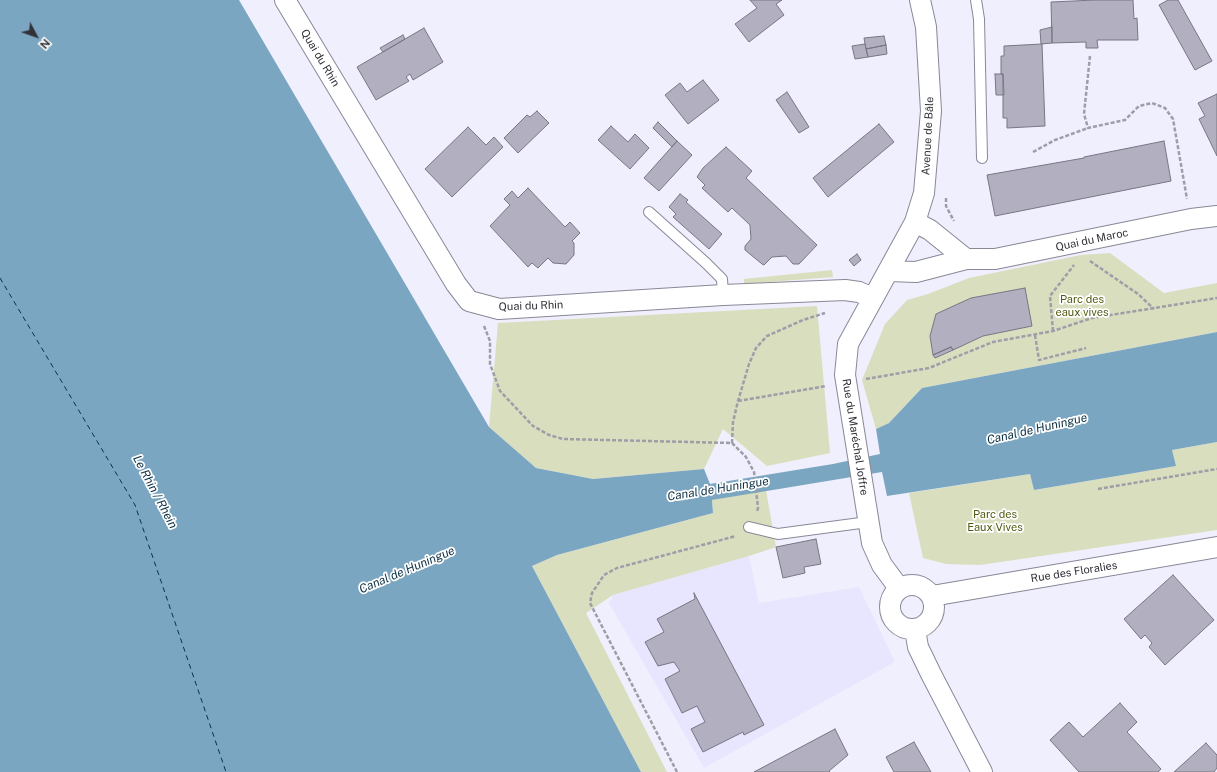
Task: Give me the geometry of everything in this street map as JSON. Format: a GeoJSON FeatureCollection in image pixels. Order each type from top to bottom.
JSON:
{"type":"FeatureCollection","features":[{"type":"Feature","properties":{"kind":"street","name":"Quai du Rhin"},"geometry":{"type":"LineString","coordinates":[[286,0],[456,284],[469,302],[499,309],[723,295],[845,290],[859,292],[873,298]]}},
{"type":"Feature","properties":{"kind":"street","name":"Avenue de Bâle"},"geometry":{"type":"LineString","coordinates":[[915,222],[924,193],[931,111],[926,28],[920,0]]}},
{"type":"Feature","properties":{"kind":"street","name":"Quai du Maroc"},"geometry":{"type":"LineString","coordinates":[[889,271],[916,272],[966,259],[996,259],[1191,219],[1217,216]]}},
{"type":"Feature","properties":{"kind":"street"},"geometry":{"type":"LineString","coordinates":[[915,222],[930,230],[966,259]]}},
{"type":"Feature","properties":{"kind":"street","name":"Rue du Maréchal Joffre"},"geometry":{"type":"LineString","coordinates":[[899,588],[878,557],[872,543],[845,375],[848,344],[915,222]]}},
{"type":"Feature","properties":{"kind":"street","name":"Rue des Floralies"},"geometry":{"type":"LineString","coordinates":[[932,596],[1217,547]]}},
{"type":"Feature","properties":{"kind":"street"},"geometry":{"type":"LineString","coordinates":[[912,584],[924,587],[932,596],[934,606],[932,617],[925,625],[915,629],[902,627],[893,619],[889,607],[892,595],[899,588],[912,584]]}},
{"type":"Feature","properties":{"kind":"street"},"geometry":{"type":"LineString","coordinates":[[915,629],[918,647],[982,772]]}},
{"type":"Feature","properties":{"kind":"lane"},"geometry":{"type":"LineString","coordinates":[[976,0],[979,19],[982,158]]}},
{"type":"Feature","properties":{"kind":"lane"},"geometry":{"type":"LineString","coordinates":[[649,212],[722,279],[723,295]]}},
{"type":"Feature","properties":{"kind":"lane"},"geometry":{"type":"LineString","coordinates":[[749,527],[778,534],[867,512]]}},
{"type":"Feature","properties":{"kind":"path"},"geometry":{"type":"LineString","coordinates":[[1088,128],[1084,114],[1090,56]]}},
{"type":"Feature","properties":{"kind":"path"},"geometry":{"type":"LineString","coordinates":[[1033,152],[1055,140],[1088,128],[1125,120],[1139,106],[1152,103],[1165,108],[1173,119],[1191,219]]}},
{"type":"Feature","properties":{"kind":"path"},"geometry":{"type":"LineString","coordinates":[[1087,259],[1138,294],[1154,309]]}},
{"type":"Feature","properties":{"kind":"path"},"geometry":{"type":"LineString","coordinates":[[1053,332],[1050,296],[1077,261]]}},
{"type":"Feature","properties":{"kind":"path"},"geometry":{"type":"LineString","coordinates":[[732,443],[733,422],[738,401],[754,353],[767,336],[803,320],[830,312],[845,290]]}},
{"type":"Feature","properties":{"kind":"path"},"geometry":{"type":"LineString","coordinates":[[862,380],[929,368],[993,342],[1053,332],[1092,318],[1217,298]]}},
{"type":"Feature","properties":{"kind":"path"},"geometry":{"type":"LineString","coordinates":[[1090,309],[1092,318]]}},
{"type":"Feature","properties":{"kind":"path"},"geometry":{"type":"LineString","coordinates":[[479,322],[484,326],[488,337],[490,364],[500,391],[533,426],[549,435],[563,439],[732,443],[746,457],[754,472],[758,508],[749,527],[740,535],[617,568],[604,575],[592,593],[590,603],[677,772]]}},
{"type":"Feature","properties":{"kind":"path"},"geometry":{"type":"LineString","coordinates":[[1035,335],[1039,360],[1086,348]]}},
{"type":"Feature","properties":{"kind":"path"},"geometry":{"type":"LineString","coordinates":[[738,401],[830,385]]}},
{"type":"Feature","properties":{"kind":"path"},"geometry":{"type":"LineString","coordinates":[[1098,489],[1217,469]]}},
{"type":"Feature","properties":{"kind":"shaded area"},"geometry":{"type":"Polygon","coordinates":[[[749,556],[759,603],[859,587],[895,662],[704,768],[609,603],[613,595],[749,556]]]}},
{"type":"Feature","properties":{"kind":"green space","name":"Parc des eaux vives"},"geometry":{"type":"Polygon","coordinates":[[[1110,253],[1164,293],[1217,283],[1217,332],[922,388],[889,423],[876,429],[862,380],[885,324],[907,300],[928,294],[969,278],[1081,255],[1110,253]]]}},
{"type":"Feature","properties":{"kind":"green space"},"geometry":{"type":"Polygon","coordinates":[[[832,270],[833,277],[744,284],[744,279],[832,270]]]}},
{"type":"Feature","properties":{"kind":"green space"},"geometry":{"type":"Polygon","coordinates":[[[817,306],[830,453],[767,466],[723,429],[704,469],[593,479],[536,468],[489,427],[498,323],[817,306]]]}},
{"type":"Feature","properties":{"kind":"green space","name":"Parc des Eaux Vives"},"geometry":{"type":"Polygon","coordinates":[[[1217,442],[1217,530],[980,565],[946,564],[923,558],[909,493],[1030,474],[1034,490],[1176,466],[1172,450],[1217,442]]]}},
{"type":"Feature","properties":{"kind":"green space"},"geometry":{"type":"Polygon","coordinates":[[[766,490],[776,547],[613,595],[586,613],[667,772],[641,772],[532,566],[557,555],[713,513],[712,500],[766,490]]]}},
{"type":"Feature","properties":{"kind":"water"},"geometry":{"type":"Polygon","coordinates":[[[0,0],[239,0],[489,427],[536,468],[593,479],[704,469],[710,484],[833,464],[880,454],[876,429],[889,423],[922,388],[1217,332],[1217,442],[1172,450],[1176,466],[1034,490],[1030,474],[887,496],[882,472],[712,500],[713,513],[557,555],[532,566],[641,772],[0,772],[0,0]]]}},
{"type":"Feature","properties":{"kind":"building"},"geometry":{"type":"Polygon","coordinates":[[[750,0],[782,0],[776,4],[784,15],[749,42],[735,24],[757,8],[750,0]]]}},
{"type":"Feature","properties":{"kind":"building"},"geometry":{"type":"Polygon","coordinates":[[[1133,0],[1134,19],[1137,18],[1138,40],[1097,40],[1098,48],[1086,48],[1086,42],[1052,43],[1051,2],[1133,0]]]}},
{"type":"Feature","properties":{"kind":"building"},"geometry":{"type":"Polygon","coordinates":[[[1168,0],[1178,0],[1212,61],[1195,70],[1159,5],[1168,0]]]}},
{"type":"Feature","properties":{"kind":"building"},"geometry":{"type":"Polygon","coordinates":[[[1052,27],[1052,43],[1041,44],[1040,30],[1052,27]]]}},
{"type":"Feature","properties":{"kind":"building"},"geometry":{"type":"Polygon","coordinates":[[[424,28],[443,62],[413,80],[410,74],[406,77],[409,81],[376,100],[357,67],[424,28]]]}},
{"type":"Feature","properties":{"kind":"building"},"geometry":{"type":"Polygon","coordinates":[[[403,35],[405,39],[383,52],[380,48],[403,35]]]}},
{"type":"Feature","properties":{"kind":"building"},"geometry":{"type":"Polygon","coordinates":[[[884,36],[886,45],[866,49],[864,38],[884,36]]]}},
{"type":"Feature","properties":{"kind":"building"},"geometry":{"type":"Polygon","coordinates":[[[865,44],[868,57],[855,59],[852,46],[865,44]]]}},
{"type":"Feature","properties":{"kind":"building"},"geometry":{"type":"Polygon","coordinates":[[[1042,44],[1045,126],[1007,128],[1007,118],[1003,118],[1003,74],[1001,74],[1001,56],[1004,56],[1004,46],[1042,44]]]}},
{"type":"Feature","properties":{"kind":"building"},"geometry":{"type":"Polygon","coordinates":[[[886,45],[887,54],[868,57],[866,49],[886,45]]]}},
{"type":"Feature","properties":{"kind":"building"},"geometry":{"type":"Polygon","coordinates":[[[995,74],[1003,74],[1004,95],[996,95],[995,74]]]}},
{"type":"Feature","properties":{"kind":"building"},"geometry":{"type":"Polygon","coordinates":[[[703,80],[719,100],[688,124],[665,95],[680,83],[687,92],[703,80]]]}},
{"type":"Feature","properties":{"kind":"building"},"geometry":{"type":"Polygon","coordinates":[[[787,92],[809,127],[799,133],[776,100],[787,92]]]}},
{"type":"Feature","properties":{"kind":"building"},"geometry":{"type":"Polygon","coordinates":[[[1217,94],[1217,156],[1199,119],[1205,116],[1198,103],[1217,94]]]}},
{"type":"Feature","properties":{"kind":"building"},"geometry":{"type":"Polygon","coordinates":[[[537,111],[549,123],[518,153],[504,138],[527,115],[530,117],[537,111]]]}},
{"type":"Feature","properties":{"kind":"building"},"geometry":{"type":"Polygon","coordinates":[[[658,122],[677,141],[672,147],[653,128],[658,122]]]}},
{"type":"Feature","properties":{"kind":"building"},"geometry":{"type":"Polygon","coordinates":[[[879,124],[894,142],[828,197],[813,178],[879,124]]]}},
{"type":"Feature","properties":{"kind":"building"},"geometry":{"type":"Polygon","coordinates":[[[611,126],[628,142],[635,134],[649,148],[630,169],[598,140],[611,126]]]}},
{"type":"Feature","properties":{"kind":"building"},"geometry":{"type":"Polygon","coordinates":[[[468,127],[486,145],[494,137],[503,147],[452,197],[425,169],[468,127]]]}},
{"type":"Feature","properties":{"kind":"building"},"geometry":{"type":"Polygon","coordinates":[[[677,141],[692,155],[659,191],[644,178],[677,141]]]}},
{"type":"Feature","properties":{"kind":"building"},"geometry":{"type":"Polygon","coordinates":[[[1164,141],[1171,181],[995,216],[987,175],[1084,158],[1164,141]]]}},
{"type":"Feature","properties":{"kind":"building"},"geometry":{"type":"Polygon","coordinates":[[[726,147],[752,171],[746,178],[817,245],[799,264],[793,264],[786,256],[772,257],[764,265],[762,264],[745,250],[745,246],[751,239],[750,225],[732,208],[728,212],[702,188],[705,185],[697,177],[703,168],[726,147]]]}},
{"type":"Feature","properties":{"kind":"building"},"geometry":{"type":"Polygon","coordinates":[[[528,188],[565,227],[570,222],[580,233],[572,241],[574,243],[574,255],[566,264],[553,263],[548,258],[538,268],[532,263],[528,267],[490,226],[510,205],[504,199],[512,191],[518,198],[528,188]]]}},
{"type":"Feature","properties":{"kind":"building"},"geometry":{"type":"Polygon","coordinates":[[[680,194],[688,200],[686,202],[722,234],[709,249],[673,217],[676,214],[669,207],[680,194]]]}},
{"type":"Feature","properties":{"kind":"building"},"geometry":{"type":"Polygon","coordinates":[[[857,254],[861,260],[854,266],[849,260],[857,254]]]}},
{"type":"Feature","properties":{"kind":"building"},"geometry":{"type":"Polygon","coordinates":[[[1025,288],[1032,326],[983,336],[953,350],[951,347],[933,355],[930,336],[936,314],[971,298],[1025,288]]]}},
{"type":"Feature","properties":{"kind":"building"},"geometry":{"type":"Polygon","coordinates":[[[951,347],[953,350],[935,358],[933,355],[951,347]]]}},
{"type":"Feature","properties":{"kind":"building"},"geometry":{"type":"Polygon","coordinates":[[[816,539],[821,564],[804,567],[805,573],[783,578],[776,547],[816,539]]]}},
{"type":"Feature","properties":{"kind":"building"},"geometry":{"type":"Polygon","coordinates":[[[1173,575],[1214,620],[1165,665],[1149,647],[1152,643],[1145,635],[1141,639],[1124,619],[1173,575]]]}},
{"type":"Feature","properties":{"kind":"building"},"geometry":{"type":"Polygon","coordinates":[[[694,593],[764,725],[744,735],[743,732],[703,752],[691,729],[705,722],[697,706],[682,713],[665,679],[680,671],[674,662],[658,666],[645,642],[664,632],[657,619],[695,599],[694,593]]]}},
{"type":"Feature","properties":{"kind":"building"},"geometry":{"type":"Polygon","coordinates":[[[1120,703],[1137,722],[1127,732],[1161,769],[1158,772],[1079,772],[1050,740],[1069,722],[1083,737],[1120,703]]]}},
{"type":"Feature","properties":{"kind":"building"},"geometry":{"type":"Polygon","coordinates":[[[835,729],[848,755],[829,771],[830,772],[754,772],[835,729]]]}},
{"type":"Feature","properties":{"kind":"building"},"geometry":{"type":"Polygon","coordinates":[[[914,742],[931,772],[894,772],[886,757],[914,742]]]}},
{"type":"Feature","properties":{"kind":"building"},"geometry":{"type":"Polygon","coordinates":[[[1206,743],[1217,755],[1217,768],[1214,772],[1174,772],[1206,743]]]}},
{"type":"Feature","properties":{"kind":"ferry route"},"geometry":{"type":"LineString","coordinates":[[0,278],[135,505],[226,772]]}},
{"type":"Feature","properties":{"kind":"water label","name":"Canal de Huningue"},"geometry":{"type":"Point","coordinates":[1037,429]}},
{"type":"Feature","properties":{"kind":"water label","name":"Canal de Huningue"},"geometry":{"type":"Point","coordinates":[718,489]}},
{"type":"Feature","properties":{"kind":"water label","name":"Le Rhin / Rhein"},"geometry":{"type":"Point","coordinates":[155,492]}},
{"type":"Feature","properties":{"kind":"water label","name":"Canal de Huningue"},"geometry":{"type":"Point","coordinates":[407,570]}}]}
